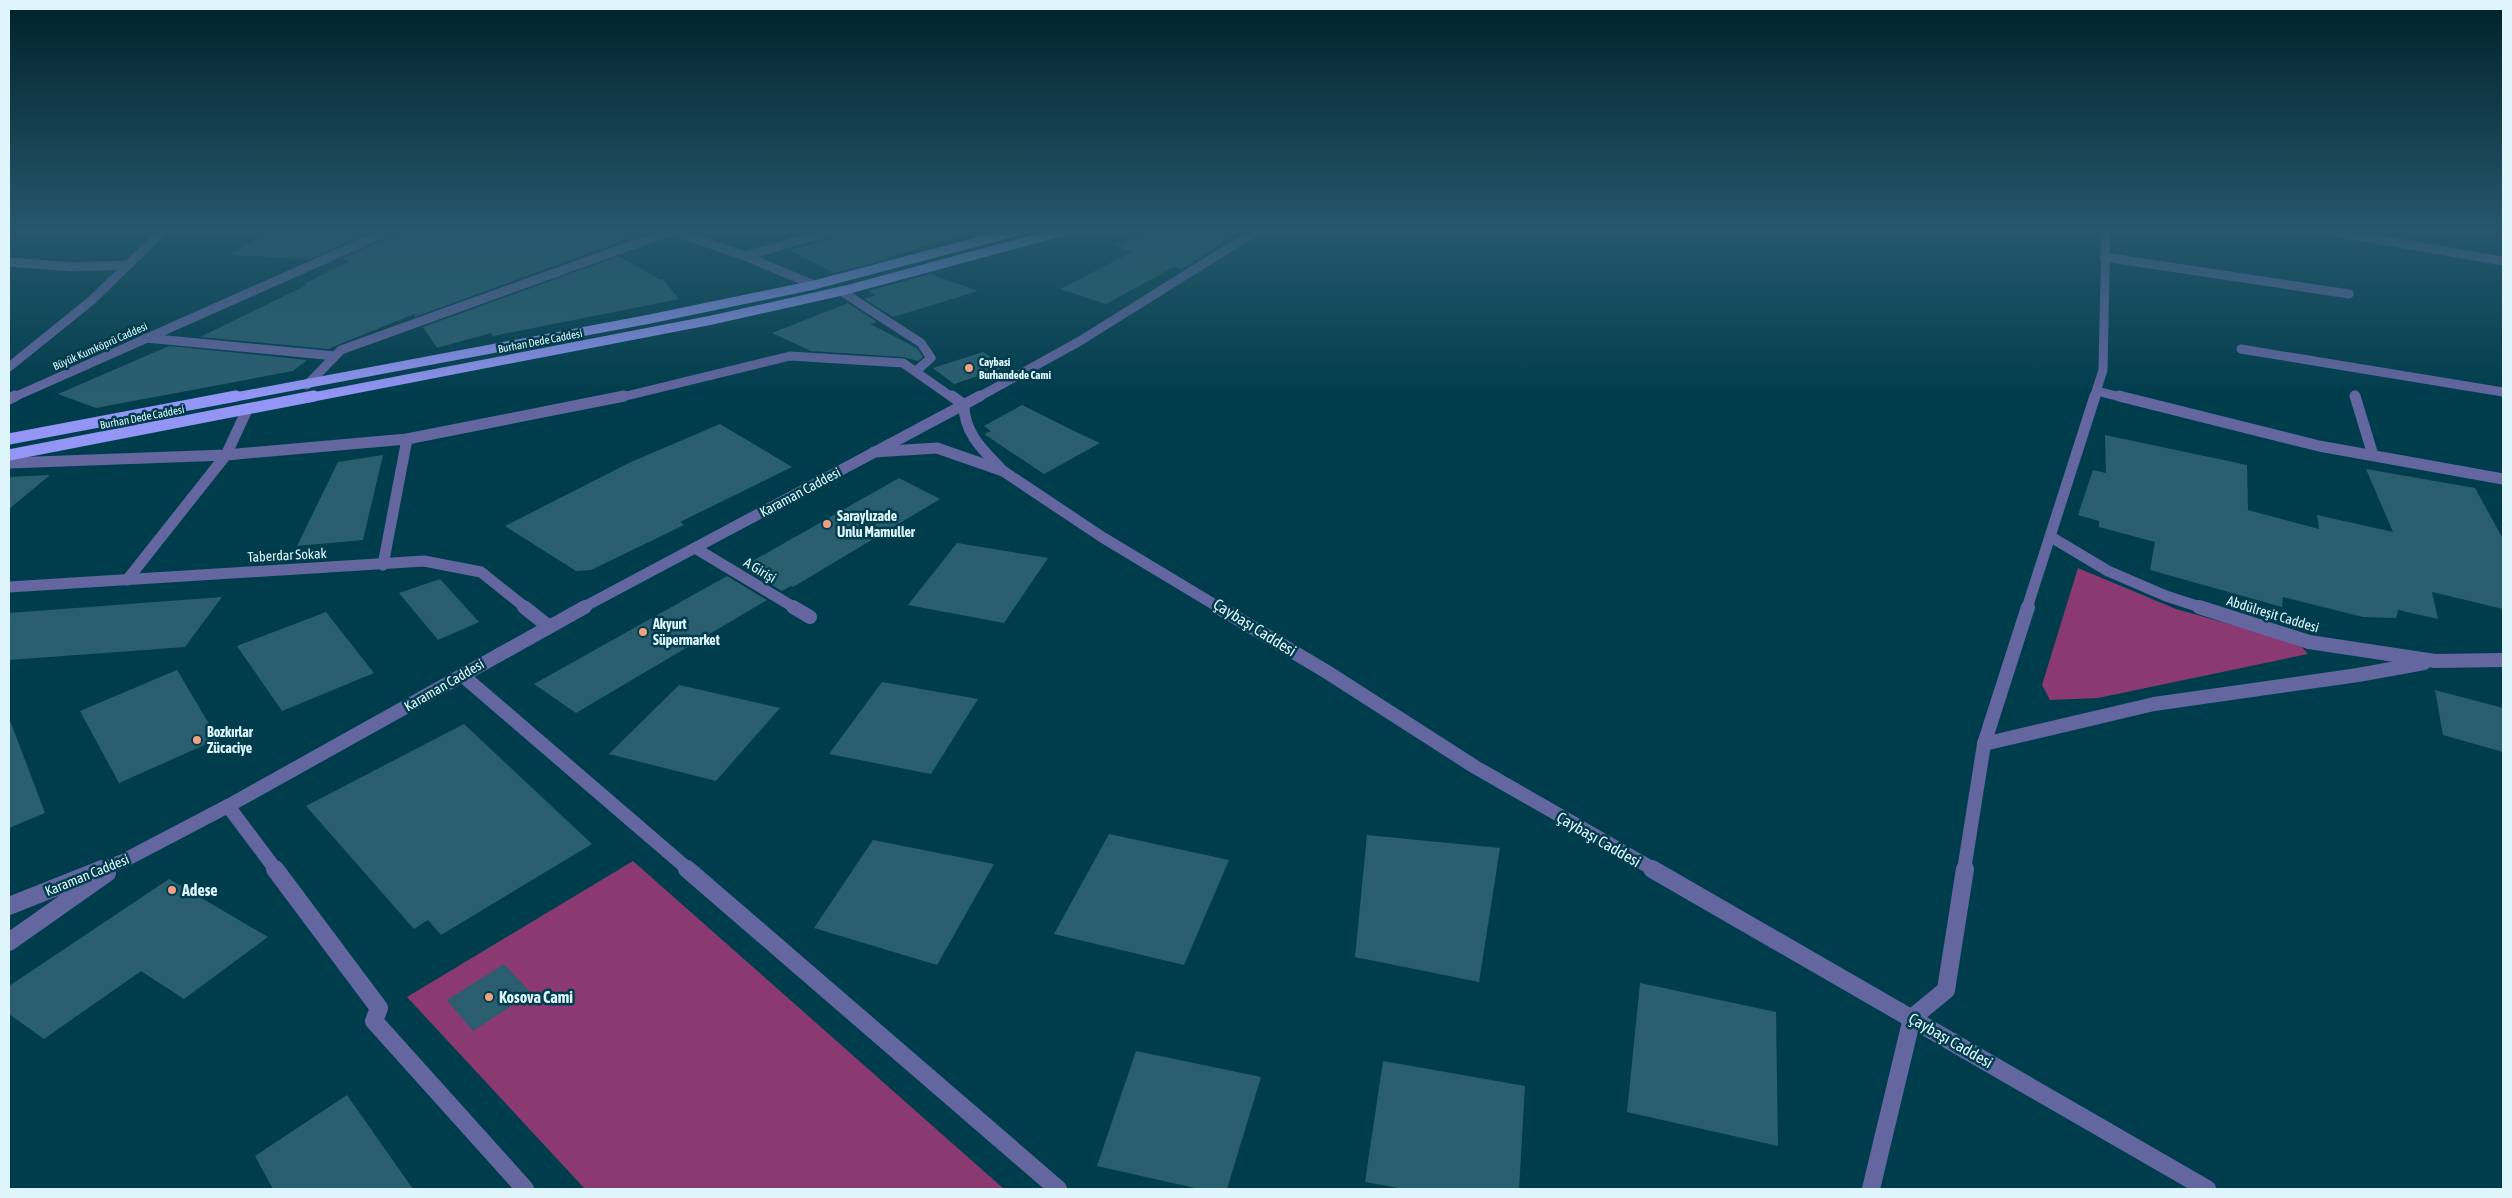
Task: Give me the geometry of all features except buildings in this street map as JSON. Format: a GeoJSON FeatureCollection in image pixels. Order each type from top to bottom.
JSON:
{"type":"FeatureCollection","features":[{"type":"Feature","properties":{"kind":"main road","name":"Burhan Dede Caddesi"},"geometry":{"type":"LineString","coordinates":[[9,439],[307,385],[650,319],[814,285]]}},
{"type":"Feature","properties":{"kind":"main road","name":"Burhan Dede Caddesi"},"geometry":{"type":"LineString","coordinates":[[9,455],[684,325],[864,285]]}},
{"type":"Feature","properties":{"kind":"street"},"geometry":{"type":"LineString","coordinates":[[9,367],[92,300],[107,285]]}},
{"type":"Feature","properties":{"kind":"street","name":"Büyük Kumköprü Caddesi"},"geometry":{"type":"LineString","coordinates":[[9,399],[266,285]]}},
{"type":"Feature","properties":{"kind":"street"},"geometry":{"type":"LineString","coordinates":[[307,385],[341,350],[519,285]]}},
{"type":"Feature","properties":{"kind":"street","name":"Karaman Caddesi"},"geometry":{"type":"LineString","coordinates":[[9,906],[123,861],[228,806],[548,626],[964,405],[1080,341],[1170,285]]}},
{"type":"Feature","properties":{"kind":"street"},"geometry":{"type":"LineString","coordinates":[[1871,1189],[1912,1018],[1946,990],[1984,744],[2103,370],[2104,285]]}},
{"type":"Feature","properties":{"kind":"street"},"geometry":{"type":"LineString","coordinates":[[2289,285],[2349,294]]}},
{"type":"Feature","properties":{"kind":"street"},"geometry":{"type":"LineString","coordinates":[[841,291],[922,343],[931,358],[916,371]]}},
{"type":"Feature","properties":{"kind":"street"},"geometry":{"type":"LineString","coordinates":[[146,338],[335,356]]}},
{"type":"Feature","properties":{"kind":"street"},"geometry":{"type":"LineString","coordinates":[[2241,349],[2503,392]]}},
{"type":"Feature","properties":{"kind":"street"},"geometry":{"type":"LineString","coordinates":[[9,463],[226,455],[407,439],[656,390],[790,356],[903,363],[964,405],[963,414],[967,431],[1002,471]]}},
{"type":"Feature","properties":{"kind":"street"},"geometry":{"type":"LineString","coordinates":[[2097,391],[2320,446],[2503,479]]}},
{"type":"Feature","properties":{"kind":"street"},"geometry":{"type":"LineString","coordinates":[[2355,395],[2373,456]]}},
{"type":"Feature","properties":{"kind":"street"},"geometry":{"type":"LineString","coordinates":[[127,580],[226,455],[247,410]]}},
{"type":"Feature","properties":{"kind":"street"},"geometry":{"type":"LineString","coordinates":[[383,565],[407,439]]}},
{"type":"Feature","properties":{"kind":"street"},"geometry":{"type":"LineString","coordinates":[[874,452],[937,448],[1002,471]]}},
{"type":"Feature","properties":{"kind":"street","name":"Çaybaşı Caddesi"},"geometry":{"type":"LineString","coordinates":[[1002,471],[1102,537],[1327,672],[1475,767],[2207,1189]]}},
{"type":"Feature","properties":{"kind":"street","name":"Abdülreşit Caddesi"},"geometry":{"type":"LineString","coordinates":[[2051,536],[2108,571],[2176,600],[2309,642],[2435,661],[2503,660]]}},
{"type":"Feature","properties":{"kind":"street","name":"A Girişi"},"geometry":{"type":"LineString","coordinates":[[695,548],[810,617]]}},
{"type":"Feature","properties":{"kind":"street","name":"Taberdar Sokak"},"geometry":{"type":"LineString","coordinates":[[9,587],[424,561],[482,572],[548,626]]}},
{"type":"Feature","properties":{"kind":"street"},"geometry":{"type":"LineString","coordinates":[[1984,744],[2154,704],[2358,675],[2435,661]]}},
{"type":"Feature","properties":{"kind":"street"},"geometry":{"type":"LineString","coordinates":[[462,675],[1058,1189]]}},
{"type":"Feature","properties":{"kind":"street"},"geometry":{"type":"LineString","coordinates":[[228,806],[379,1008],[374,1021],[525,1189]]}},
{"type":"Feature","properties":{"kind":"street"},"geometry":{"type":"LineString","coordinates":[[9,942],[123,861]]}},
{"type":"Feature","properties":{"kind":"shaded area"},"geometry":{"type":"Polygon","coordinates":[[[2078,568],[2176,609],[2299,644],[2308,654],[2098,698],[2050,700],[2042,685],[2078,568]]]}},
{"type":"Feature","properties":{"kind":"shaded area"},"geometry":{"type":"Polygon","coordinates":[[[633,861],[1004,1189],[585,1189],[407,997],[633,861]]]}},
{"type":"Feature","properties":{"kind":"place","name":"Caybasi Burhandede Cami"},"geometry":{"type":"Point","coordinates":[969,368]}},
{"type":"Feature","properties":{"kind":"place","name":"Saraylızade Unlu Mamuller"},"geometry":{"type":"Point","coordinates":[827,524]}},
{"type":"Feature","properties":{"kind":"place","name":"Akyurt Süpermarket"},"geometry":{"type":"Point","coordinates":[643,632]}},
{"type":"Feature","properties":{"kind":"place","name":"Bozkırlar Zücaciye"},"geometry":{"type":"Point","coordinates":[197,740]}},
{"type":"Feature","properties":{"kind":"place","name":"Adese"},"geometry":{"type":"Point","coordinates":[172,890]}},
{"type":"Feature","properties":{"kind":"place","name":"Kosova Cami"},"geometry":{"type":"Point","coordinates":[489,997]}}]}
